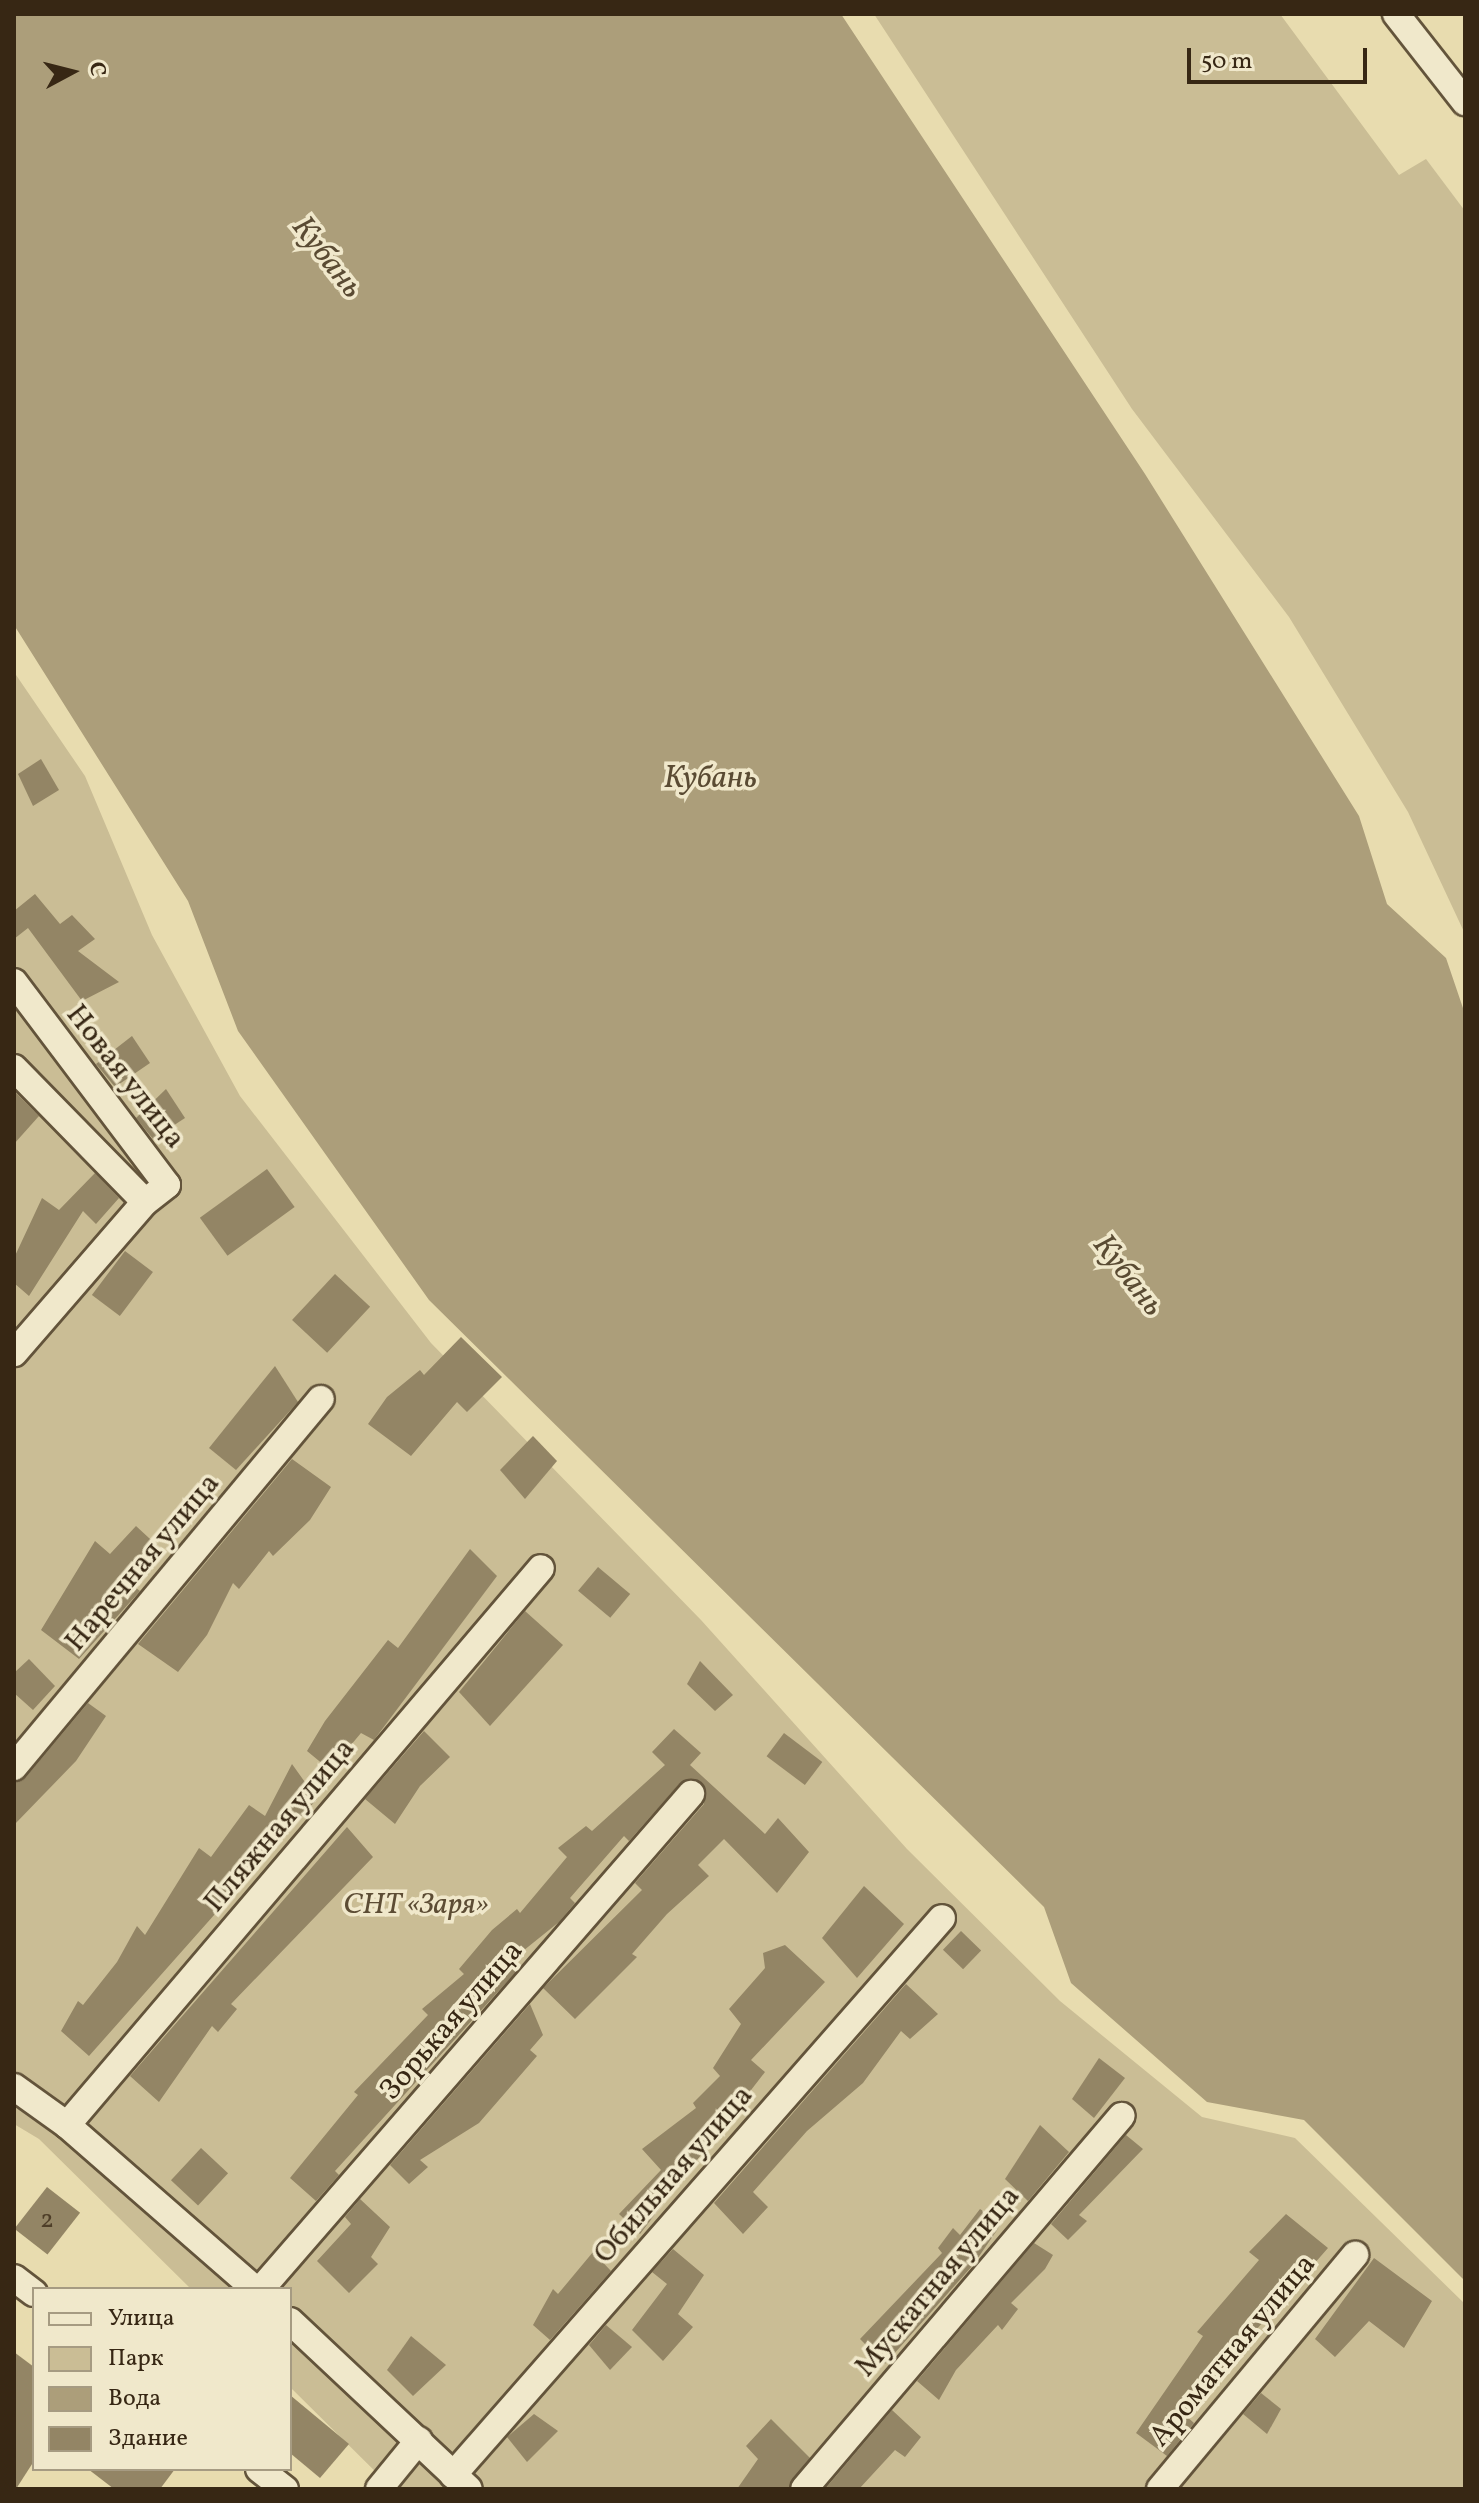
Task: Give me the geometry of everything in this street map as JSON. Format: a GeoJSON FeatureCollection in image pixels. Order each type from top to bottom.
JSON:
{"type":"FeatureCollection","features":[{"type":"Feature","properties":{"kind":"street"},"geometry":{"type":"LineString","coordinates":[[1396,14],[1465,102]]}},
{"type":"Feature","properties":{"kind":"street","name":"Новая улица"},"geometry":{"type":"LineString","coordinates":[[14,982],[167,1185],[145,1202]]}},
{"type":"Feature","properties":{"kind":"street"},"geometry":{"type":"LineString","coordinates":[[14,1068],[145,1202],[14,1353]]}},
{"type":"Feature","properties":{"kind":"street","name":"Наречная улица"},"geometry":{"type":"LineString","coordinates":[[14,1767],[321,1399]]}},
{"type":"Feature","properties":{"kind":"street","name":"Пляжная улица"},"geometry":{"type":"LineString","coordinates":[[67,2125],[541,1568]]}},
{"type":"Feature","properties":{"kind":"street","name":"Зорькая улица"},"geometry":{"type":"LineString","coordinates":[[260,2287],[691,1794]]}},
{"type":"Feature","properties":{"kind":"street","name":"Обильная улица"},"geometry":{"type":"LineString","coordinates":[[461,2482],[942,1918]]}},
{"type":"Feature","properties":{"kind":"street"},"geometry":{"type":"LineString","coordinates":[[14,2087],[67,2125],[256,2287]]}},
{"type":"Feature","properties":{"kind":"street","name":"Мускатная улица"},"geometry":{"type":"LineString","coordinates":[[804,2489],[1121,2116]]}},
{"type":"Feature","properties":{"kind":"street","name":"Ароматная улица"},"geometry":{"type":"LineString","coordinates":[[1160,2489],[1355,2255]]}},
{"type":"Feature","properties":{"kind":"street"},"geometry":{"type":"LineString","coordinates":[[14,2278],[32,2292]]}},
{"type":"Feature","properties":{"kind":"street"},"geometry":{"type":"LineString","coordinates":[[292,2323],[461,2482]]}},
{"type":"Feature","properties":{"kind":"street"},"geometry":{"type":"LineString","coordinates":[[379,2489],[419,2440]]}},
{"type":"Feature","properties":{"kind":"street"},"geometry":{"type":"LineString","coordinates":[[262,2471],[285,2489]]}},
{"type":"Feature","properties":{"kind":"green space"},"geometry":{"type":"Polygon","coordinates":[[[874,14],[1280,14],[1399,175],[1426,159],[1465,211],[1465,934],[1408,812],[1289,617],[1132,409],[874,14]]]}},
{"type":"Feature","properties":{"kind":"green space","name":"СНТ «Заря»"},"geometry":{"type":"Polygon","coordinates":[[[14,672],[85,776],[152,935],[240,1096],[431,1343],[701,1620],[907,1849],[1060,2001],[1202,2117],[1295,2138],[1465,2304],[1465,2489],[393,2489],[292,2389],[292,2287],[189,2287],[39,2139],[14,2124],[14,672]]]}},
{"type":"Feature","properties":{"kind":"water","name":"Кубань"},"geometry":{"type":"Polygon","coordinates":[[[14,14],[841,14],[1145,474],[1359,816],[1387,904],[1446,958],[1465,1014],[1465,2281],[1304,2120],[1207,2102],[1071,1983],[1044,1907],[429,1300],[238,1031],[188,901],[14,625],[14,14]]]}},
{"type":"Feature","properties":{"kind":"building"},"geometry":{"type":"Polygon","coordinates":[[[41,759],[59,790],[33,806],[18,774],[41,759]]]}},
{"type":"Feature","properties":{"kind":"building"},"geometry":{"type":"Polygon","coordinates":[[[35,894],[60,924],[72,915],[95,939],[78,951],[119,982],[82,1001],[28,928],[14,939],[14,911],[35,894]]]}},
{"type":"Feature","properties":{"kind":"building"},"geometry":{"type":"Polygon","coordinates":[[[132,1036],[150,1063],[115,1087],[96,1064],[132,1036]]]}},
{"type":"Feature","properties":{"kind":"building"},"geometry":{"type":"Polygon","coordinates":[[[166,1089],[185,1118],[153,1139],[136,1118],[166,1089]]]}},
{"type":"Feature","properties":{"kind":"building"},"geometry":{"type":"Polygon","coordinates":[[[14,1091],[39,1116],[14,1144],[14,1091]]]}},
{"type":"Feature","properties":{"kind":"building"},"geometry":{"type":"Polygon","coordinates":[[[267,1169],[295,1207],[227,1256],[200,1218],[267,1169]]]}},
{"type":"Feature","properties":{"kind":"building"},"geometry":{"type":"Polygon","coordinates":[[[95,1173],[119,1198],[96,1224],[83,1211],[29,1296],[14,1283],[14,1258],[42,1198],[59,1210],[95,1173]]]}},
{"type":"Feature","properties":{"kind":"building"},"geometry":{"type":"Polygon","coordinates":[[[125,1251],[153,1272],[120,1316],[92,1295],[125,1251]]]}},
{"type":"Feature","properties":{"kind":"building"},"geometry":{"type":"Polygon","coordinates":[[[335,1274],[370,1307],[327,1353],[292,1320],[335,1274]]]}},
{"type":"Feature","properties":{"kind":"building"},"geometry":{"type":"Polygon","coordinates":[[[461,1337],[502,1377],[467,1412],[457,1402],[411,1456],[368,1424],[387,1397],[420,1370],[424,1375],[461,1337]]]}},
{"type":"Feature","properties":{"kind":"building"},"geometry":{"type":"Polygon","coordinates":[[[275,1366],[298,1402],[236,1470],[209,1448],[275,1366]]]}},
{"type":"Feature","properties":{"kind":"building"},"geometry":{"type":"Polygon","coordinates":[[[533,1436],[557,1461],[525,1499],[500,1470],[533,1436]]]}},
{"type":"Feature","properties":{"kind":"building"},"geometry":{"type":"Polygon","coordinates":[[[292,1459],[331,1487],[310,1520],[273,1556],[269,1551],[239,1589],[233,1583],[207,1635],[178,1672],[138,1644],[292,1459]]]}},
{"type":"Feature","properties":{"kind":"building"},"geometry":{"type":"Polygon","coordinates":[[[136,1526],[162,1550],[136,1588],[140,1591],[79,1659],[41,1630],[95,1541],[110,1554],[136,1526]]]}},
{"type":"Feature","properties":{"kind":"building"},"geometry":{"type":"Polygon","coordinates":[[[470,1549],[497,1576],[374,1740],[361,1733],[330,1770],[307,1751],[325,1721],[388,1640],[398,1648],[470,1549]]]}},
{"type":"Feature","properties":{"kind":"building"},"geometry":{"type":"Polygon","coordinates":[[[598,1567],[630,1594],[610,1618],[578,1591],[598,1567]]]}},
{"type":"Feature","properties":{"kind":"building"},"geometry":{"type":"Polygon","coordinates":[[[525,1611],[563,1645],[490,1726],[459,1692],[525,1611]]]}},
{"type":"Feature","properties":{"kind":"building"},"geometry":{"type":"Polygon","coordinates":[[[29,1659],[55,1686],[33,1710],[14,1693],[14,1673],[29,1659]]]}},
{"type":"Feature","properties":{"kind":"building"},"geometry":{"type":"Polygon","coordinates":[[[700,1661],[733,1695],[715,1711],[687,1684],[700,1661]]]}},
{"type":"Feature","properties":{"kind":"building"},"geometry":{"type":"Polygon","coordinates":[[[88,1703],[106,1716],[76,1761],[14,1825],[14,1783],[26,1777],[88,1703]]]}},
{"type":"Feature","properties":{"kind":"building"},"geometry":{"type":"Polygon","coordinates":[[[674,1729],[701,1753],[690,1765],[765,1834],[778,1818],[809,1852],[777,1893],[724,1839],[698,1865],[709,1876],[667,1914],[632,1954],[637,1957],[575,2019],[543,1988],[642,1890],[635,1883],[704,1804],[702,1782],[680,1783],[629,1841],[624,1836],[570,1898],[575,1903],[559,1922],[513,1959],[508,1954],[516,1972],[335,2171],[339,2175],[316,2201],[290,2178],[358,2095],[354,2092],[428,2015],[422,2009],[464,1974],[459,1969],[492,1930],[517,1909],[520,1913],[567,1857],[558,1848],[586,1826],[592,1831],[665,1765],[652,1752],[674,1729]]]}},
{"type":"Feature","properties":{"kind":"building"},"geometry":{"type":"Polygon","coordinates":[[[424,1731],[450,1757],[420,1786],[395,1824],[365,1799],[424,1731]]]}},
{"type":"Feature","properties":{"kind":"building"},"geometry":{"type":"Polygon","coordinates":[[[784,1733],[822,1762],[805,1785],[767,1756],[784,1733]]]}},
{"type":"Feature","properties":{"kind":"building"},"geometry":{"type":"Polygon","coordinates":[[[292,1764],[317,1799],[89,2056],[61,2031],[78,2001],[83,2005],[117,1962],[137,1926],[145,1935],[199,1848],[211,1857],[249,1805],[265,1816],[292,1764]]]}},
{"type":"Feature","properties":{"kind":"building"},"geometry":{"type":"Polygon","coordinates":[[[347,1827],[373,1857],[231,2004],[237,2009],[218,2032],[212,2026],[159,2102],[130,2076],[347,1827]]]}},
{"type":"Feature","properties":{"kind":"building"},"geometry":{"type":"Polygon","coordinates":[[[864,1886],[904,1924],[857,1978],[822,1938],[864,1886]]]}},
{"type":"Feature","properties":{"kind":"building"},"geometry":{"type":"Polygon","coordinates":[[[961,1931],[981,1950],[963,1969],[943,1950],[961,1931]]]}},
{"type":"Feature","properties":{"kind":"building"},"geometry":{"type":"Polygon","coordinates":[[[785,1945],[825,1982],[751,2060],[765,2072],[640,2234],[619,2214],[661,2170],[642,2149],[696,2108],[693,2103],[720,2076],[713,2068],[741,2024],[729,2009],[765,1968],[763,1953],[785,1945]]]}},
{"type":"Feature","properties":{"kind":"building"},"geometry":{"type":"Polygon","coordinates":[[[906,1984],[938,2014],[910,2039],[901,2031],[863,2083],[807,2131],[753,2192],[768,2207],[743,2234],[714,2203],[906,1984]]]}},
{"type":"Feature","properties":{"kind":"building"},"geometry":{"type":"Polygon","coordinates":[[[530,2004],[543,2035],[530,2050],[537,2056],[479,2123],[420,2160],[428,2167],[409,2184],[390,2165],[530,2004]]]}},
{"type":"Feature","properties":{"kind":"building"},"geometry":{"type":"Polygon","coordinates":[[[1099,2058],[1125,2078],[1094,2118],[1072,2099],[1099,2058]]]}},
{"type":"Feature","properties":{"kind":"building"},"geometry":{"type":"Polygon","coordinates":[[[1040,2125],[1069,2152],[1028,2201],[1005,2179],[1040,2125]]]}},
{"type":"Feature","properties":{"kind":"building"},"geometry":{"type":"Polygon","coordinates":[[[1126,2135],[1143,2149],[1079,2215],[1087,2221],[1068,2240],[1051,2224],[1126,2135]]]}},
{"type":"Feature","properties":{"kind":"building"},"geometry":{"type":"Polygon","coordinates":[[[201,2148],[228,2173],[198,2205],[171,2180],[201,2148]]]}},
{"type":"Feature","properties":{"kind":"building"},"geometry":{"type":"Polygon","coordinates":[[[47,2187],[80,2213],[47,2255],[14,2229],[47,2187]]]}},
{"type":"Feature","properties":{"kind":"building"},"geometry":{"type":"Polygon","coordinates":[[[360,2199],[390,2227],[371,2257],[378,2264],[349,2293],[317,2261],[351,2224],[345,2217],[360,2199]]]}},
{"type":"Feature","properties":{"kind":"building"},"geometry":{"type":"Polygon","coordinates":[[[980,2209],[1002,2223],[973,2265],[885,2364],[860,2339],[942,2253],[938,2248],[953,2228],[960,2235],[980,2209]]]}},
{"type":"Feature","properties":{"kind":"building"},"geometry":{"type":"Polygon","coordinates":[[[1286,2214],[1328,2248],[1220,2371],[1224,2374],[1186,2416],[1194,2423],[1167,2456],[1136,2433],[1203,2336],[1197,2332],[1259,2260],[1249,2252],[1286,2214]]]}},
{"type":"Feature","properties":{"kind":"building"},"geometry":{"type":"Polygon","coordinates":[[[1034,2243],[1053,2255],[1045,2269],[1011,2303],[1018,2309],[1002,2330],[998,2325],[956,2370],[939,2400],[917,2381],[1034,2243]]]}},
{"type":"Feature","properties":{"kind":"building"},"geometry":{"type":"Polygon","coordinates":[[[673,2249],[704,2275],[678,2314],[693,2327],[663,2361],[632,2330],[667,2284],[652,2272],[673,2249]]]}},
{"type":"Feature","properties":{"kind":"building"},"geometry":{"type":"Polygon","coordinates":[[[593,2252],[611,2271],[550,2340],[533,2325],[553,2289],[558,2294],[593,2252]]]}},
{"type":"Feature","properties":{"kind":"building"},"geometry":{"type":"Polygon","coordinates":[[[1374,2258],[1432,2301],[1404,2348],[1369,2321],[1335,2357],[1315,2339],[1374,2258]]]}},
{"type":"Feature","properties":{"kind":"building"},"geometry":{"type":"Polygon","coordinates":[[[606,2325],[632,2347],[610,2370],[589,2345],[606,2325]]]}},
{"type":"Feature","properties":{"kind":"building"},"geometry":{"type":"Polygon","coordinates":[[[411,2336],[446,2365],[413,2396],[387,2370],[411,2336]]]}},
{"type":"Feature","properties":{"kind":"building"},"geometry":{"type":"Polygon","coordinates":[[[14,2352],[32,2366],[32,2464],[16,2489],[14,2352]]]}},
{"type":"Feature","properties":{"kind":"building"},"geometry":{"type":"Polygon","coordinates":[[[1261,2393],[1281,2409],[1267,2434],[1243,2414],[1261,2393]]]}},
{"type":"Feature","properties":{"kind":"building"},"geometry":{"type":"Polygon","coordinates":[[[292,2397],[349,2444],[320,2478],[292,2455],[292,2397]]]}},
{"type":"Feature","properties":{"kind":"building"},"geometry":{"type":"Polygon","coordinates":[[[892,2410],[921,2437],[905,2457],[895,2450],[859,2489],[825,2489],[892,2410]]]}},
{"type":"Feature","properties":{"kind":"building"},"geometry":{"type":"Polygon","coordinates":[[[534,2414],[558,2431],[527,2462],[507,2437],[534,2414]]]}},
{"type":"Feature","properties":{"kind":"building"},"geometry":{"type":"Polygon","coordinates":[[[771,2419],[810,2458],[788,2489],[737,2489],[758,2459],[746,2446],[771,2419]]]}},
{"type":"Feature","properties":{"kind":"building"},"geometry":{"type":"Polygon","coordinates":[[[91,2471],[174,2471],[160,2489],[114,2489],[91,2471]]]}}]}
